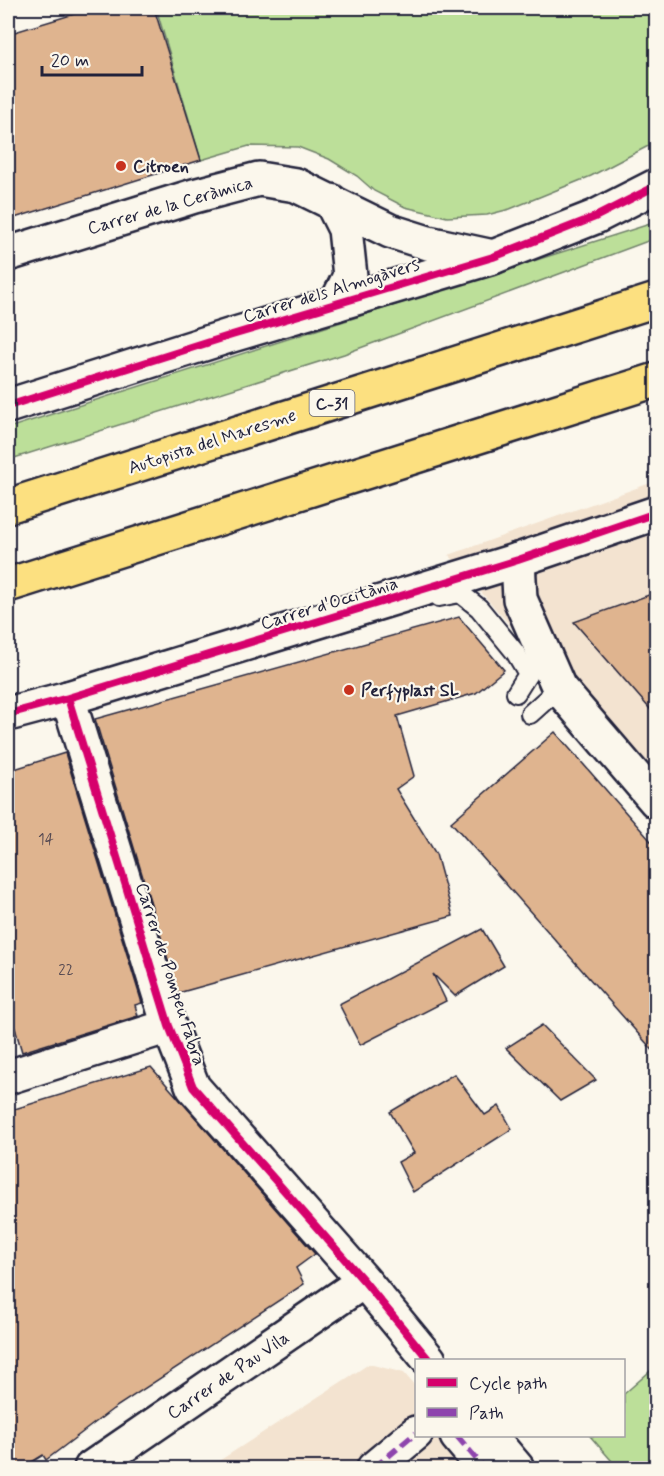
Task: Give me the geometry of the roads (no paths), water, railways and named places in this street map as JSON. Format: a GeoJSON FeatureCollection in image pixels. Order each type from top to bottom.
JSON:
{"type":"FeatureCollection","features":[{"type":"Feature","properties":{"kind":"highway","name":"Autopista del Maresme"},"geometry":{"type":"LineString","coordinates":[[8,506],[657,300]]}},
{"type":"Feature","properties":{"kind":"highway"},"geometry":{"type":"LineString","coordinates":[[8,585],[657,380]]}},
{"type":"Feature","properties":{"kind":"street","name":"Carrer de la Ceràmica"},"geometry":{"type":"LineString","coordinates":[[8,254],[259,178],[296,185],[390,231],[428,243],[493,257]]}},
{"type":"Feature","properties":{"kind":"street","name":"Carrer dels Almogàvers"},"geometry":{"type":"LineString","coordinates":[[8,406],[493,257],[595,218],[657,186]]}},
{"type":"Feature","properties":{"kind":"street"},"geometry":{"type":"LineString","coordinates":[[331,201],[345,229],[350,276],[336,304]]}},
{"type":"Feature","properties":{"kind":"street","name":"Carrer d'Occitània"},"geometry":{"type":"LineString","coordinates":[[8,714],[68,698],[360,609],[518,560],[657,513]]}},
{"type":"Feature","properties":{"kind":"street"},"geometry":{"type":"LineString","coordinates":[[518,560],[520,599],[559,688],[657,801]]}},
{"type":"Feature","properties":{"kind":"street","name":"Carrer de Pompeu Fabra"},"geometry":{"type":"LineString","coordinates":[[68,698],[169,1026],[193,1087],[364,1281],[428,1359]]}},
{"type":"Feature","properties":{"kind":"street"},"geometry":{"type":"LineString","coordinates":[[8,1077],[169,1026]]}},
{"type":"Feature","properties":{"kind":"street","name":"Carrer de Pau Vila"},"geometry":{"type":"LineString","coordinates":[[92,1468],[364,1281]]}},
{"type":"Feature","properties":{"kind":"street"},"geometry":{"type":"LineString","coordinates":[[374,1468],[415,1434]]}},
{"type":"Feature","properties":{"kind":"street"},"geometry":{"type":"LineString","coordinates":[[458,1437],[484,1468]]}},
{"type":"Feature","properties":{"kind":"street"},"geometry":{"type":"LineString","coordinates":[[491,1437],[517,1468]]}},
{"type":"Feature","properties":{"kind":"lane"},"geometry":{"type":"LineString","coordinates":[[360,609],[417,602],[460,593],[479,608],[515,652],[528,674],[516,693]]}},
{"type":"Feature","properties":{"kind":"lane"},"geometry":{"type":"LineString","coordinates":[[530,714],[559,688]]}},
{"type":"Feature","properties":{"kind":"place","name":"Citroen"},"geometry":{"type":"Point","coordinates":[121,166]}},
{"type":"Feature","properties":{"kind":"place","name":"Perfyplast SL"},"geometry":{"type":"Point","coordinates":[349,690]}}]}
